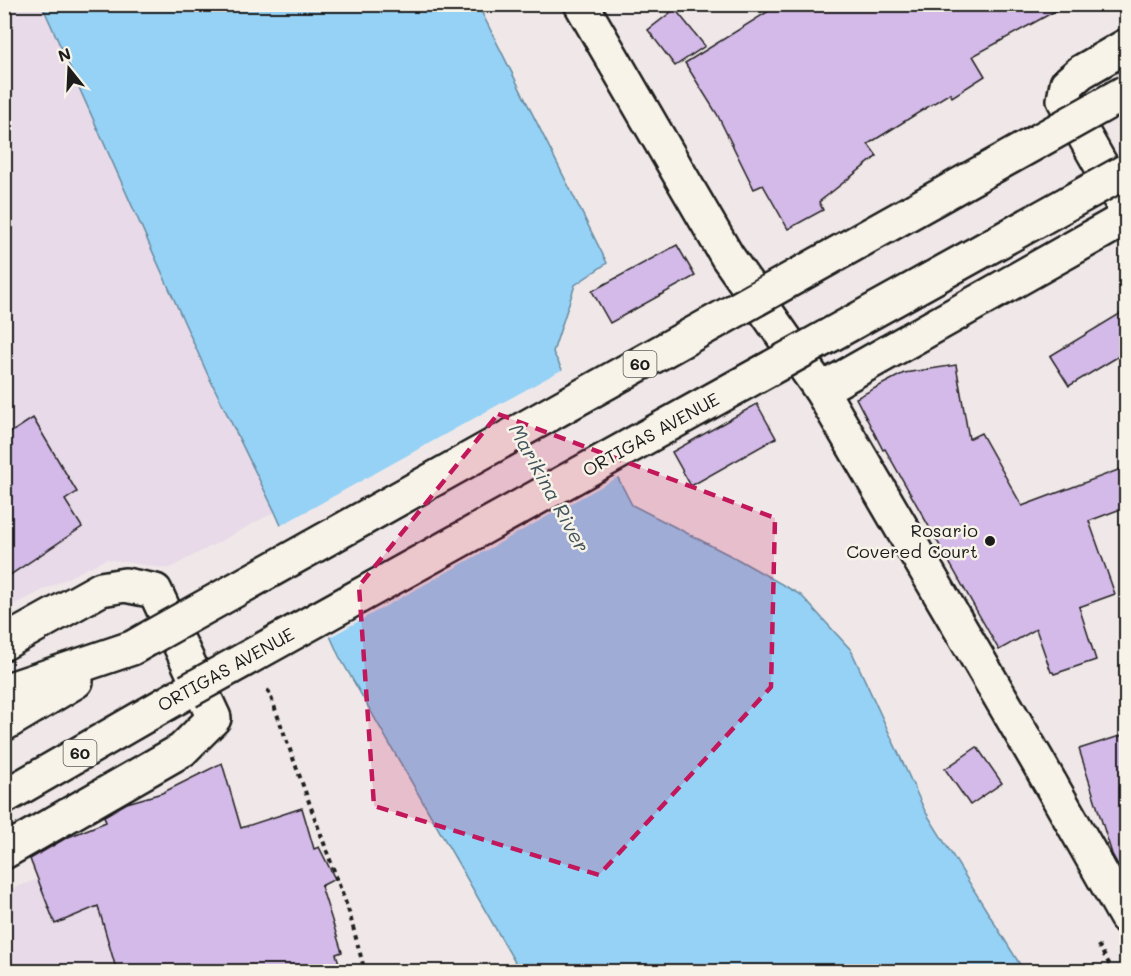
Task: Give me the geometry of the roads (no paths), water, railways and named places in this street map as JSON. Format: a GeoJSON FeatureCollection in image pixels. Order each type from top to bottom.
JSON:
{"type":"FeatureCollection","features":[{"type":"Feature","properties":{"kind":"main road"},"geometry":{"type":"LineString","coordinates":[[581,4],[728,256],[821,390],[1126,917]]}},
{"type":"Feature","properties":{"kind":"main road"},"geometry":{"type":"LineString","coordinates":[[1126,46],[1081,72],[1067,84],[1064,100],[1126,209]]}},
{"type":"Feature","properties":{"kind":"main road","name":"60"},"geometry":{"type":"LineString","coordinates":[[4,724],[143,642],[1126,92]]}},
{"type":"Feature","properties":{"kind":"main road","name":"ORTIGAS AVENUE"},"geometry":{"type":"LineString","coordinates":[[4,797],[188,691],[1126,171]]}},
{"type":"Feature","properties":{"kind":"main road"},"geometry":{"type":"LineString","coordinates":[[821,390],[1126,218]]}},
{"type":"Feature","properties":{"kind":"main road"},"geometry":{"type":"LineString","coordinates":[[4,643],[101,589],[125,585],[155,591],[214,718],[182,750],[4,852]]}},
{"type":"Feature","properties":{"kind":"main road","name":"60"},"geometry":{"type":"LineString","coordinates":[[4,691],[143,642]]}},
{"type":"Feature","properties":{"kind":"water","name":"Marikina River"},"geometry":{"type":"Polygon","coordinates":[[[42,5],[478,5],[607,263],[575,285],[553,352],[632,505],[801,595],[851,650],[925,811],[1024,971],[520,971],[339,656],[275,512],[207,373],[42,5]]]}},
{"type":"Feature","properties":{"kind":"place","name":"Rosario Covered Court"},"geometry":{"type":"Point","coordinates":[990,541]}}]}
